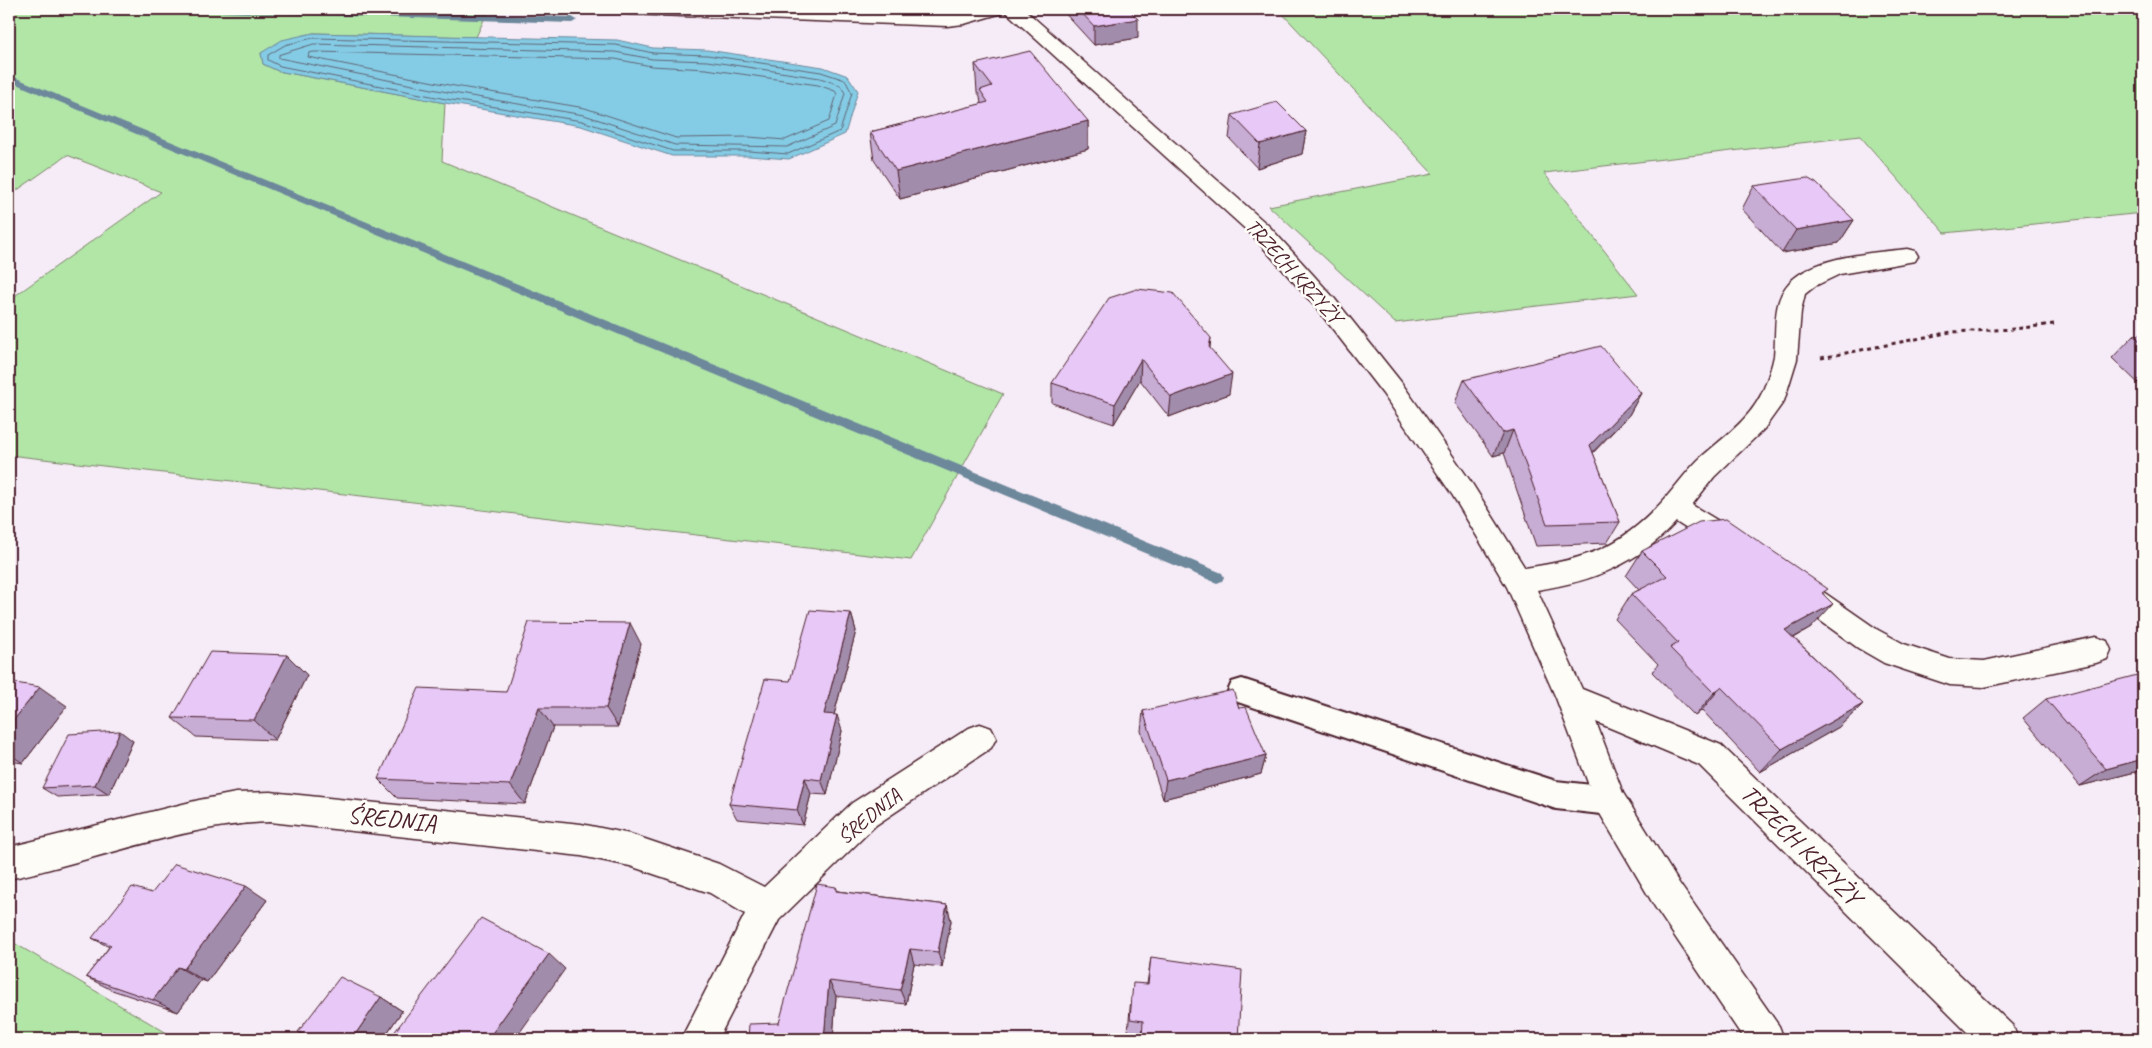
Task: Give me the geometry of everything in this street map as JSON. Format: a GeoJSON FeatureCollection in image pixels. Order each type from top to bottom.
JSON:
{"type":"FeatureCollection","features":[{"type":"Feature","properties":{"kind":"street"},"geometry":{"type":"LineString","coordinates":[[629,9],[947,20],[964,18],[996,9]]}},
{"type":"Feature","properties":{"kind":"street","name":"TRZECH KRZYŻY"},"geometry":{"type":"LineString","coordinates":[[1013,9],[1261,231],[1326,304],[1392,388],[1496,543],[1518,582],[1544,634],[1571,698],[1610,801],[1667,895],[1766,1039]]}},
{"type":"Feature","properties":{"kind":"street"},"geometry":{"type":"LineString","coordinates":[[1518,582],[1576,572],[1612,558],[1630,547],[1674,507],[1704,471],[1753,426],[1766,410],[1776,389],[1786,357],[1790,303],[1796,290],[1804,282],[1818,274],[1837,268],[1907,256]]}},
{"type":"Feature","properties":{"kind":"street"},"geometry":{"type":"LineString","coordinates":[[1674,507],[1750,555]]}},
{"type":"Feature","properties":{"kind":"street"},"geometry":{"type":"LineString","coordinates":[[1774,572],[1868,639],[1895,654],[1950,672],[1984,674],[2096,650]]}},
{"type":"Feature","properties":{"kind":"street","name":"TRZECH KRZYŻY"},"geometry":{"type":"LineString","coordinates":[[1571,698],[1710,755],[2000,1039]]}},
{"type":"Feature","properties":{"kind":"street","name":"ŚREDNIA"},"geometry":{"type":"LineString","coordinates":[[699,1039],[767,908],[864,814],[980,738]]}},
{"type":"Feature","properties":{"kind":"street","name":"ŚREDNIA"},"geometry":{"type":"LineString","coordinates":[[9,863],[199,814],[236,808],[270,807],[581,840],[630,850],[719,880],[767,908]]}},
{"type":"Feature","properties":{"kind":"lane"},"geometry":{"type":"LineString","coordinates":[[1242,691],[1556,795],[1610,801]]}},
{"type":"Feature","properties":{"kind":"path"},"geometry":{"type":"LineString","coordinates":[[1786,357],[1826,358],[1884,344],[1951,332],[2016,329],[2054,324]]}},
{"type":"Feature","properties":{"kind":"green space"},"geometry":{"type":"Polygon","coordinates":[[[9,9],[489,9],[476,37],[313,33],[261,53],[263,64],[278,71],[445,103],[442,161],[1003,394],[911,560],[9,455],[9,300],[161,192],[67,155],[9,196],[9,114],[12,111],[9,108],[9,9]]]}},
{"type":"Feature","properties":{"kind":"green space"},"geometry":{"type":"Polygon","coordinates":[[[1278,9],[2143,9],[2143,213],[1945,233],[1860,136],[1544,173],[1638,294],[1395,323],[1269,206],[1433,174],[1278,9]]]}},
{"type":"Feature","properties":{"kind":"green space"},"geometry":{"type":"Polygon","coordinates":[[[9,940],[177,1039],[9,1039],[9,940]]]}},
{"type":"Feature","properties":{"kind":"water"},"geometry":{"type":"Polygon","coordinates":[[[313,33],[617,40],[653,48],[707,50],[823,67],[848,76],[858,91],[845,134],[789,159],[749,156],[672,156],[581,126],[445,103],[278,71],[263,64],[261,53],[282,40],[313,33]]]}},
{"type":"Feature","properties":{"kind":"building"},"geometry":{"type":"Polygon","coordinates":[[[1078,9],[1128,9],[1138,19],[1094,26],[1078,9]]]}},
{"type":"Feature","properties":{"kind":"building"},"geometry":{"type":"Polygon","coordinates":[[[1030,51],[1088,121],[896,171],[870,132],[988,102],[980,90],[992,86],[975,64],[1030,51]]]}},
{"type":"Feature","properties":{"kind":"building"},"geometry":{"type":"Polygon","coordinates":[[[1277,102],[1306,131],[1260,144],[1232,115],[1277,102]]]}},
{"type":"Feature","properties":{"kind":"building"},"geometry":{"type":"Polygon","coordinates":[[[1807,178],[1816,183],[1854,220],[1796,230],[1754,186],[1807,178]]]}},
{"type":"Feature","properties":{"kind":"building"},"geometry":{"type":"Polygon","coordinates":[[[1137,289],[1173,293],[1211,338],[1209,347],[1232,374],[1171,397],[1141,359],[1115,404],[1052,383],[1109,298],[1137,289]]]}},
{"type":"Feature","properties":{"kind":"building"},"geometry":{"type":"Polygon","coordinates":[[[2143,334],[2143,344],[2134,335],[2143,334]]]}},
{"type":"Feature","properties":{"kind":"building"},"geometry":{"type":"Polygon","coordinates":[[[1601,346],[1641,393],[1590,445],[1620,522],[1547,524],[1513,430],[1503,433],[1464,380],[1601,346]]]}},
{"type":"Feature","properties":{"kind":"building"},"geometry":{"type":"Polygon","coordinates":[[[1726,519],[1828,589],[1822,593],[1833,604],[1785,630],[1863,704],[1782,749],[1721,687],[1714,693],[1670,648],[1678,643],[1631,594],[1667,576],[1642,551],[1699,522],[1726,519]]]}},
{"type":"Feature","properties":{"kind":"building"},"geometry":{"type":"Polygon","coordinates":[[[810,610],[851,613],[824,714],[837,715],[821,780],[805,778],[797,810],[729,804],[765,679],[790,681],[810,610]]]}},
{"type":"Feature","properties":{"kind":"building"},"geometry":{"type":"Polygon","coordinates":[[[529,622],[630,623],[606,708],[539,708],[510,785],[378,779],[419,688],[506,692],[529,622]]]}},
{"type":"Feature","properties":{"kind":"building"},"geometry":{"type":"Polygon","coordinates":[[[210,652],[287,655],[254,720],[172,718],[210,652]]]}},
{"type":"Feature","properties":{"kind":"building"},"geometry":{"type":"Polygon","coordinates":[[[2137,675],[2143,682],[2143,759],[2106,769],[2046,699],[2137,675]]]}},
{"type":"Feature","properties":{"kind":"building"},"geometry":{"type":"Polygon","coordinates":[[[9,682],[40,687],[9,726],[9,682]]]}},
{"type":"Feature","properties":{"kind":"building"},"geometry":{"type":"Polygon","coordinates":[[[1233,690],[1239,708],[1246,707],[1266,756],[1166,780],[1143,711],[1233,690]]]}},
{"type":"Feature","properties":{"kind":"building"},"geometry":{"type":"Polygon","coordinates":[[[120,731],[95,785],[42,788],[69,734],[120,731]]]}},
{"type":"Feature","properties":{"kind":"building"},"geometry":{"type":"Polygon","coordinates":[[[175,864],[246,886],[184,969],[178,967],[153,1000],[86,977],[111,945],[92,938],[132,887],[152,893],[175,864]]]}},
{"type":"Feature","properties":{"kind":"building"},"geometry":{"type":"Polygon","coordinates":[[[817,884],[836,887],[836,891],[947,905],[938,952],[910,949],[900,990],[829,981],[824,1039],[748,1039],[749,1024],[779,1023],[817,884]]]}},
{"type":"Feature","properties":{"kind":"building"},"geometry":{"type":"Polygon","coordinates":[[[481,918],[549,954],[488,1039],[402,1039],[393,1034],[481,918]]]}},
{"type":"Feature","properties":{"kind":"building"},"geometry":{"type":"Polygon","coordinates":[[[1151,957],[1242,970],[1238,1039],[1142,1039],[1143,1021],[1130,1019],[1133,983],[1148,984],[1151,957]]]}},
{"type":"Feature","properties":{"kind":"building"},"geometry":{"type":"Polygon","coordinates":[[[340,977],[381,997],[352,1039],[316,1039],[298,1032],[340,977]]]}},
{"type":"Feature","properties":{"kind":"waterway"},"geometry":{"type":"LineString","coordinates":[[222,9],[572,20]]}},
{"type":"Feature","properties":{"kind":"waterway"},"geometry":{"type":"LineString","coordinates":[[9,78],[1217,577]]}}]}
